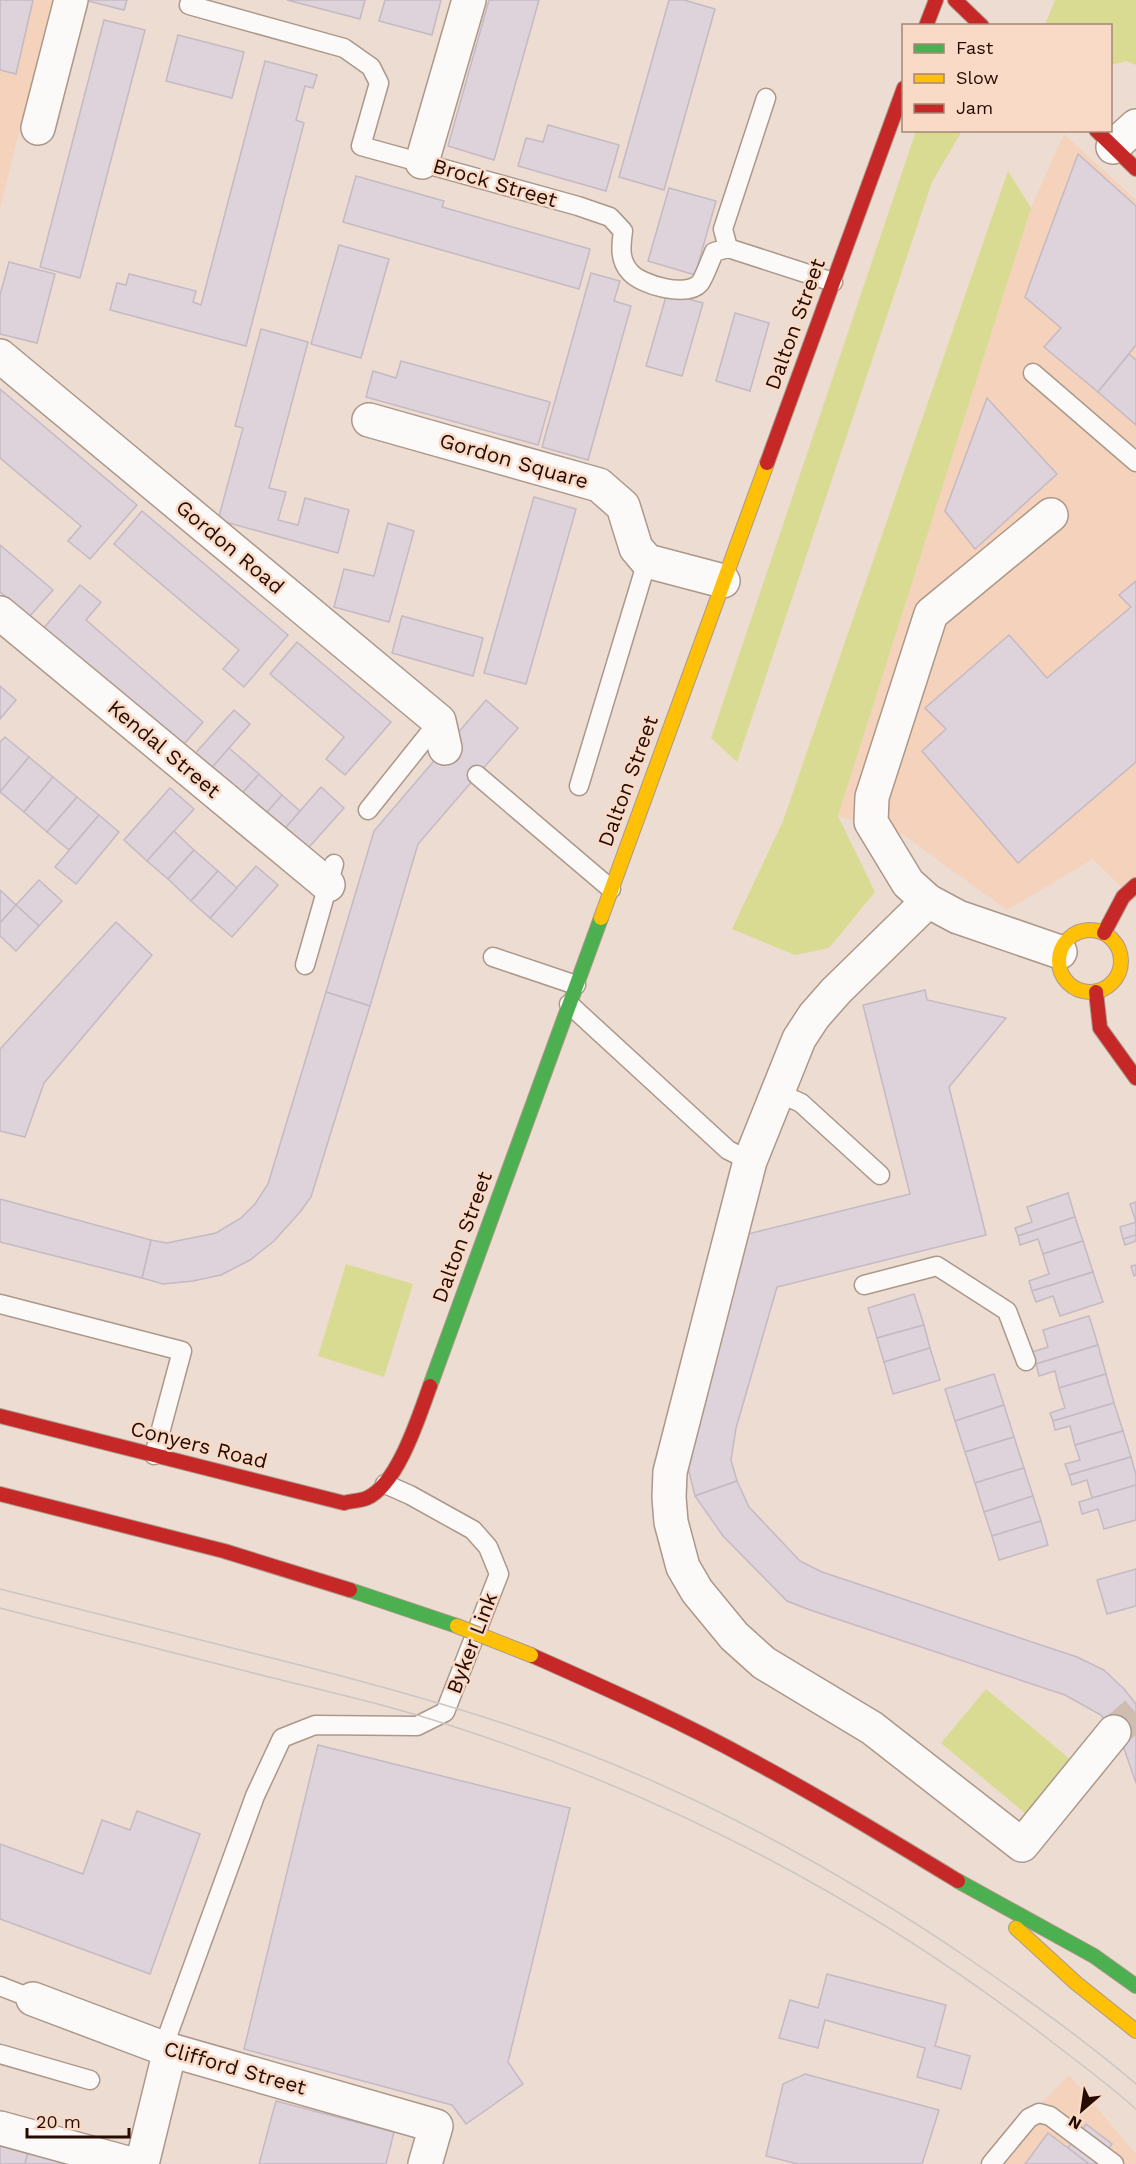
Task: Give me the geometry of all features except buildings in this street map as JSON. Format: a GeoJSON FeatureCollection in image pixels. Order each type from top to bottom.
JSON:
{"type":"FeatureCollection","features":[{"type":"Feature","properties":{"kind":"street"},"geometry":{"type":"LineString","coordinates":[[38,128],[71,0]]}},
{"type":"Feature","properties":{"kind":"street"},"geometry":{"type":"LineString","coordinates":[[422,162],[469,0]]}},
{"type":"Feature","properties":{"kind":"street"},"geometry":{"type":"LineString","coordinates":[[927,24],[936,0]]}},
{"type":"Feature","properties":{"kind":"street"},"geometry":{"type":"LineString","coordinates":[[955,0],[980,24]]}},
{"type":"Feature","properties":{"kind":"street","name":"Dalton Street"},"geometry":{"type":"LineString","coordinates":[[385,1484],[410,1440],[902,91]]}},
{"type":"Feature","properties":{"kind":"street"},"geometry":{"type":"LineString","coordinates":[[1115,134],[1136,169]]}},
{"type":"Feature","properties":{"kind":"street","name":"Gordon Road"},"geometry":{"type":"LineString","coordinates":[[0,356],[442,734]]}},
{"type":"Feature","properties":{"kind":"street","name":"Gordon Square"},"geometry":{"type":"LineString","coordinates":[[369,420],[599,485],[623,506],[636,548],[647,561]]}},
{"type":"Feature","properties":{"kind":"street"},"geometry":{"type":"LineString","coordinates":[[1051,515],[931,614],[872,797],[871,822],[908,883],[928,901],[958,917],[1060,952]]}},
{"type":"Feature","properties":{"kind":"street"},"geometry":{"type":"LineString","coordinates":[[647,561],[723,581]]}},
{"type":"Feature","properties":{"kind":"street","name":"Kendal Street"},"geometry":{"type":"LineString","coordinates":[[0,613],[331,874]]}},
{"type":"Feature","properties":{"kind":"street"},"geometry":{"type":"LineString","coordinates":[[1104,933],[1123,897],[1136,885]]}},
{"type":"Feature","properties":{"kind":"street"},"geometry":{"type":"LineString","coordinates":[[928,901],[836,991],[814,1016],[799,1039],[777,1092],[739,1156],[670,1472],[671,1522],[683,1567],[697,1591],[734,1636],[764,1663],[872,1728],[1022,1845],[1114,1732]]}},
{"type":"Feature","properties":{"kind":"street"},"geometry":{"type":"LineString","coordinates":[[1095,930],[1104,933],[1118,946],[1121,966],[1113,983],[1096,992],[1085,992],[1067,982],[1061,973],[1060,952],[1063,944],[1077,932],[1095,930]]}},
{"type":"Feature","properties":{"kind":"street"},"geometry":{"type":"LineString","coordinates":[[1096,992],[1100,1028],[1136,1078]]}},
{"type":"Feature","properties":{"kind":"street","name":"Conyers Road"},"geometry":{"type":"LineString","coordinates":[[0,1416],[344,1503],[367,1498],[385,1484]]}},
{"type":"Feature","properties":{"kind":"street"},"geometry":{"type":"LineString","coordinates":[[0,1494],[224,1551],[457,1626],[531,1655],[643,1705],[748,1758],[860,1821],[974,1891],[1094,1956],[1136,1986]]}},
{"type":"Feature","properties":{"kind":"street"},"geometry":{"type":"LineString","coordinates":[[974,1891],[1076,1983],[1136,2031]]}},
{"type":"Feature","properties":{"kind":"street","name":"Clifford Street"},"geometry":{"type":"LineString","coordinates":[[33,1999],[166,2049],[436,2126],[425,2164]]}},
{"type":"Feature","properties":{"kind":"street"},"geometry":{"type":"LineString","coordinates":[[0,2128],[140,2160],[166,2049]]}},
{"type":"Feature","properties":{"kind":"lane","name":"Brock Street"},"geometry":{"type":"LineString","coordinates":[[189,5],[344,48],[371,67],[379,83],[361,146],[578,206],[610,217],[622,231],[621,256],[630,272],[643,281],[686,290],[700,283],[714,252],[728,248]]}},
{"type":"Feature","properties":{"kind":"lane"},"geometry":{"type":"LineString","coordinates":[[766,98],[723,229],[728,248],[833,282]]}},
{"type":"Feature","properties":{"kind":"lane"},"geometry":{"type":"LineString","coordinates":[[1033,373],[1136,462]]}},
{"type":"Feature","properties":{"kind":"lane"},"geometry":{"type":"LineString","coordinates":[[579,786],[647,561]]}},
{"type":"Feature","properties":{"kind":"lane"},"geometry":{"type":"LineString","coordinates":[[368,810],[442,734]]}},
{"type":"Feature","properties":{"kind":"lane"},"geometry":{"type":"LineString","coordinates":[[477,775],[611,889]]}},
{"type":"Feature","properties":{"kind":"lane"},"geometry":{"type":"LineString","coordinates":[[305,965],[331,874]]}},
{"type":"Feature","properties":{"kind":"lane"},"geometry":{"type":"LineString","coordinates":[[493,957],[576,985]]}},
{"type":"Feature","properties":{"kind":"lane"},"geometry":{"type":"LineString","coordinates":[[569,1004],[739,1156]]}},
{"type":"Feature","properties":{"kind":"lane"},"geometry":{"type":"LineString","coordinates":[[777,1092],[801,1103],[879,1175]]}},
{"type":"Feature","properties":{"kind":"lane"},"geometry":{"type":"LineString","coordinates":[[864,1285],[937,1266],[1007,1311],[1026,1361]]}},
{"type":"Feature","properties":{"kind":"lane"},"geometry":{"type":"LineString","coordinates":[[0,1304],[182,1351],[154,1455]]}},
{"type":"Feature","properties":{"kind":"lane","name":"Byker Link"},"geometry":{"type":"LineString","coordinates":[[166,2049],[255,1796],[282,1738],[315,1725],[417,1726],[445,1712],[499,1574],[496,1561],[488,1546],[473,1530],[410,1495],[385,1484]]}},
{"type":"Feature","properties":{"kind":"lane","name":"Clifford Street"},"geometry":{"type":"LineString","coordinates":[[0,1986],[33,1999]]}},
{"type":"Feature","properties":{"kind":"lane"},"geometry":{"type":"LineString","coordinates":[[0,2054],[90,2080]]}},
{"type":"Feature","properties":{"kind":"lane"},"geometry":{"type":"LineString","coordinates":[[991,2164],[1029,2118],[1039,2113],[1050,2116],[1114,2164]]}},
{"type":"Feature","properties":{"kind":"shaded area"},"geometry":{"type":"Polygon","coordinates":[[[0,0],[52,0],[0,208],[0,0]]]}},
{"type":"Feature","properties":{"kind":"shaded area"},"geometry":{"type":"Polygon","coordinates":[[[1064,134],[1136,200],[1136,901],[1093,859],[1007,910],[902,834],[838,816],[1031,208],[1064,134]]]}},
{"type":"Feature","properties":{"kind":"shaded area"},"geometry":{"type":"Polygon","coordinates":[[[1069,2075],[1136,2154],[1136,2164],[981,2164],[1069,2075]]]}},
{"type":"Feature","properties":{"kind":"green space"},"geometry":{"type":"Polygon","coordinates":[[[1055,0],[1136,0],[1136,65],[1126,61],[1112,65],[1112,24],[1045,24],[1055,0]]]}},
{"type":"Feature","properties":{"kind":"green space"},"geometry":{"type":"Polygon","coordinates":[[[916,132],[961,132],[932,182],[737,762],[711,738],[916,132]]]}},
{"type":"Feature","properties":{"kind":"green space"},"geometry":{"type":"Polygon","coordinates":[[[1008,171],[1031,208],[838,816],[875,892],[829,948],[795,955],[732,929],[783,821],[1008,171]]]}},
{"type":"Feature","properties":{"kind":"green space"},"geometry":{"type":"Polygon","coordinates":[[[346,1264],[413,1284],[384,1377],[318,1356],[346,1264]]]}},
{"type":"Feature","properties":{"kind":"green space"},"geometry":{"type":"Polygon","coordinates":[[[986,1689],[1071,1760],[1026,1814],[941,1743],[986,1689]]]}},
{"type":"Feature","properties":{"kind":"tunnel"},"geometry":{"type":"LineString","coordinates":[[1114,1732],[1136,1713]]}},
{"type":"Feature","properties":{"kind":"tram line"},"geometry":{"type":"LineString","coordinates":[[0,1589],[420,1698],[517,1728],[637,1774],[754,1830],[867,1893],[1016,1992],[1077,2036],[1136,2084]]}},
{"type":"Feature","properties":{"kind":"tram line"},"geometry":{"type":"LineString","coordinates":[[0,1608],[407,1712],[532,1754],[612,1785],[766,1858],[913,1943],[983,1991],[1136,2109]]}},
{"type":"Feature","properties":{"kind":"traffic: fast"},"geometry":{"type":"LineString","coordinates":[[430,1386],[601,918]]}},
{"type":"Feature","properties":{"kind":"traffic: fast"},"geometry":{"type":"LineString","coordinates":[[350,1590],[457,1626]]}},
{"type":"Feature","properties":{"kind":"traffic: fast"},"geometry":{"type":"LineString","coordinates":[[958,1881],[1094,1956],[1136,1986]]}},
{"type":"Feature","properties":{"kind":"traffic: slow"},"geometry":{"type":"LineString","coordinates":[[601,918],[767,463]]}},
{"type":"Feature","properties":{"kind":"traffic: slow"},"geometry":{"type":"LineString","coordinates":[[1084,930],[1096,930],[1112,939],[1119,949],[1121,961],[1119,973],[1112,983],[1096,992],[1084,992],[1073,987],[1064,978],[1059,967],[1059,955],[1064,944],[1073,935],[1084,930]]}},
{"type":"Feature","properties":{"kind":"traffic: slow"},"geometry":{"type":"LineString","coordinates":[[457,1626],[531,1655]]}},
{"type":"Feature","properties":{"kind":"traffic: slow"},"geometry":{"type":"LineString","coordinates":[[1016,1928],[1076,1983],[1136,2031]]}},
{"type":"Feature","properties":{"kind":"traffic: jam"},"geometry":{"type":"LineString","coordinates":[[927,24],[936,0]]}},
{"type":"Feature","properties":{"kind":"traffic: jam"},"geometry":{"type":"LineString","coordinates":[[955,0],[980,24]]}},
{"type":"Feature","properties":{"kind":"traffic: jam"},"geometry":{"type":"LineString","coordinates":[[767,463],[902,93]]}},
{"type":"Feature","properties":{"kind":"traffic: jam"},"geometry":{"type":"LineString","coordinates":[[1098,132],[1136,169]]}},
{"type":"Feature","properties":{"kind":"traffic: jam"},"geometry":{"type":"LineString","coordinates":[[1104,933],[1123,897],[1136,885]]}},
{"type":"Feature","properties":{"kind":"traffic: jam"},"geometry":{"type":"LineString","coordinates":[[1096,992],[1100,1028],[1136,1078]]}},
{"type":"Feature","properties":{"kind":"traffic: jam"},"geometry":{"type":"LineString","coordinates":[[0,1416],[344,1503],[367,1498],[388,1479],[406,1448],[430,1386]]}},
{"type":"Feature","properties":{"kind":"traffic: jam"},"geometry":{"type":"LineString","coordinates":[[0,1494],[224,1551],[350,1590]]}},
{"type":"Feature","properties":{"kind":"traffic: jam"},"geometry":{"type":"LineString","coordinates":[[531,1655],[695,1731],[776,1773],[958,1881]]}}]}
